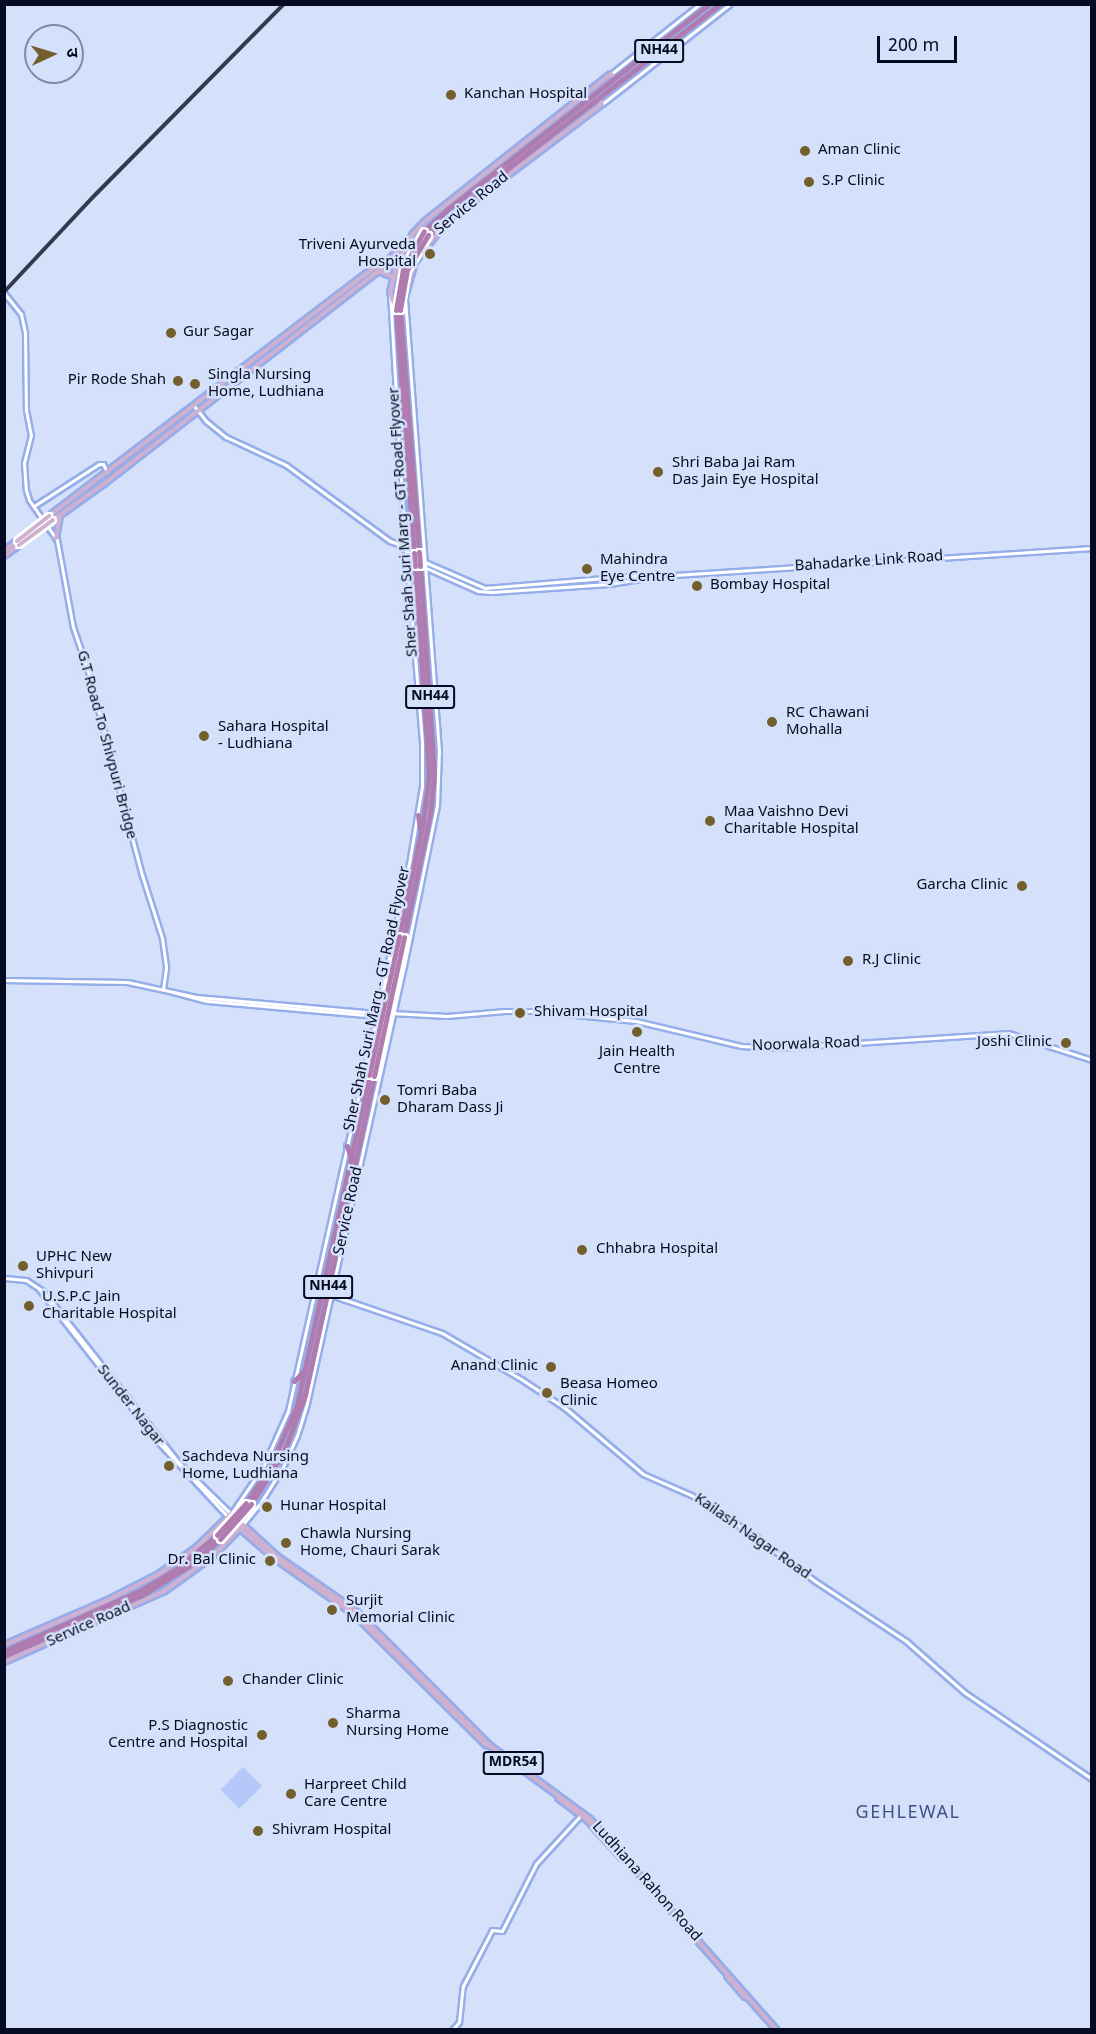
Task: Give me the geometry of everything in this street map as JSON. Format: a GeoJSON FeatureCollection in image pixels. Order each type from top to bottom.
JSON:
{"type":"FeatureCollection","features":[{"type":"Feature","properties":{"kind":"highway","name":"NH44"},"geometry":{"type":"LineString","coordinates":[[613,76],[709,4]]}},
{"type":"Feature","properties":{"kind":"highway","name":"NH44"},"geometry":{"type":"LineString","coordinates":[[600,101],[720,4]]}},
{"type":"Feature","properties":{"kind":"highway","name":"Sher Shah Suri Marg - GT Road Flyover"},"geometry":{"type":"LineString","coordinates":[[351,1158],[430,815],[434,775],[422,566],[416,553],[398,311],[407,270],[426,233],[449,208],[613,76]]}},
{"type":"Feature","properties":{"kind":"highway","name":"Sher Shah Suri Marg - GT Road Flyover"},"geometry":{"type":"LineString","coordinates":[[426,233],[600,101]]}},
{"type":"Feature","properties":{"kind":"highway","name":"Sher Shah Suri Marg - GT Road Flyover"},"geometry":{"type":"LineString","coordinates":[[401,937],[423,821],[429,761],[422,566]]}},
{"type":"Feature","properties":{"kind":"highway"},"geometry":{"type":"LineString","coordinates":[[417,815],[420,837]]}},
{"type":"Feature","properties":{"kind":"highway","name":"Sher Shah Suri Marg - GT Road Flyover"},"geometry":{"type":"LineString","coordinates":[[349,1204],[371,1076]]}},
{"type":"Feature","properties":{"kind":"highway"},"geometry":{"type":"LineString","coordinates":[[347,1146],[351,1158]]}},
{"type":"Feature","properties":{"kind":"highway","name":"NH44"},"geometry":{"type":"LineString","coordinates":[[308,1370],[351,1158]]}},
{"type":"Feature","properties":{"kind":"highway","name":"NH44"},"geometry":{"type":"LineString","coordinates":[[4,1656],[92,1621],[166,1581],[219,1537],[248,1503],[262,1481],[295,1411],[308,1370],[349,1204]]}},
{"type":"Feature","properties":{"kind":"highway"},"geometry":{"type":"LineString","coordinates":[[294,1381],[308,1370]]}},
{"type":"Feature","properties":{"kind":"highway","name":"NH44"},"geometry":{"type":"LineString","coordinates":[[4,1651],[20,1641],[143,1589],[176,1569],[219,1537]]}},
{"type":"Feature","properties":{"kind":"main road","name":"Service Road"},"geometry":{"type":"LineString","coordinates":[[390,292],[398,265],[410,241],[424,222],[613,76]]}},
{"type":"Feature","properties":{"kind":"main road","name":"Service Road"},"geometry":{"type":"LineString","coordinates":[[405,298],[415,262],[442,227],[600,101]]}},
{"type":"Feature","properties":{"kind":"main road"},"geometry":{"type":"LineString","coordinates":[[4,556],[107,473],[309,317],[386,262],[410,241]]}},
{"type":"Feature","properties":{"kind":"main road"},"geometry":{"type":"LineString","coordinates":[[386,262],[398,265]]}},
{"type":"Feature","properties":{"kind":"main road"},"geometry":{"type":"LineString","coordinates":[[51,518],[60,515],[378,272],[398,265]]}},
{"type":"Feature","properties":{"kind":"main road"},"geometry":{"type":"LineString","coordinates":[[378,272],[394,277]]}},
{"type":"Feature","properties":{"kind":"main road"},"geometry":{"type":"LineString","coordinates":[[390,292],[393,301],[402,302],[405,298]]}},
{"type":"Feature","properties":{"kind":"main road"},"geometry":{"type":"LineString","coordinates":[[56,538],[60,515]]}},
{"type":"Feature","properties":{"kind":"main road"},"geometry":{"type":"LineString","coordinates":[[4,551],[18,543]]}},
{"type":"Feature","properties":{"kind":"main road","name":"Service Road"},"geometry":{"type":"LineString","coordinates":[[4,1645],[20,1641],[159,1575],[197,1547],[229,1516]]}},
{"type":"Feature","properties":{"kind":"main road","name":"Ludhiana Rahon Road"},"geometry":{"type":"LineString","coordinates":[[229,1516],[274,1558],[356,1615],[478,1738],[582,1814],[775,2030]]}},
{"type":"Feature","properties":{"kind":"main road","name":"Service Road"},"geometry":{"type":"LineString","coordinates":[[4,1662],[176,1584],[212,1557],[241,1526]]}},
{"type":"Feature","properties":{"kind":"street","name":"Service Road"},"geometry":{"type":"LineString","coordinates":[[613,76],[700,4]]}},
{"type":"Feature","properties":{"kind":"street","name":"Service Road"},"geometry":{"type":"LineString","coordinates":[[600,101],[730,4]]}},
{"type":"Feature","properties":{"kind":"street","name":"Service Road"},"geometry":{"type":"LineString","coordinates":[[241,1526],[270,1490],[297,1436],[331,1295],[349,1204],[433,828],[439,778],[422,566],[398,311],[390,292]]}},
{"type":"Feature","properties":{"kind":"street","name":"G.T Road To Shivpuri Bridge"},"geometry":{"type":"LineString","coordinates":[[4,293],[21,314],[25,333],[26,410],[31,435],[24,463],[27,496],[56,538],[74,631],[88,671],[141,875],[162,938],[166,968],[163,990]]}},
{"type":"Feature","properties":{"kind":"street","name":"Service Road"},"geometry":{"type":"LineString","coordinates":[[229,1516],[270,1454],[286,1419],[376,1015],[417,815],[423,756],[406,552],[398,311],[405,298]]}},
{"type":"Feature","properties":{"kind":"street"},"geometry":{"type":"LineString","coordinates":[[195,407],[226,437],[286,465],[390,541],[401,545],[406,552]]}},
{"type":"Feature","properties":{"kind":"street"},"geometry":{"type":"LineString","coordinates":[[34,506],[99,464],[103,464],[107,473]]}},
{"type":"Feature","properties":{"kind":"street","name":"Bahadarke Link Road"},"geometry":{"type":"LineString","coordinates":[[406,552],[422,566],[492,592],[609,584],[646,578],[1092,548]]}},
{"type":"Feature","properties":{"kind":"street","name":"Noorwala Road"},"geometry":{"type":"LineString","coordinates":[[4,980],[127,982],[215,999],[376,1015],[393,1013],[447,1016],[536,1011],[636,1021],[741,1046],[778,1048],[1008,1033],[1092,1060]]}},
{"type":"Feature","properties":{"kind":"street","name":"Sunder Nagar"},"geometry":{"type":"LineString","coordinates":[[4,1278],[26,1280],[39,1289],[160,1444],[229,1516]]}},
{"type":"Feature","properties":{"kind":"street","name":"Kailash Nagar Road"},"geometry":{"type":"LineString","coordinates":[[331,1295],[442,1333],[516,1376],[565,1408],[643,1474],[691,1495],[755,1536],[815,1581],[906,1641],[982,1705],[1092,1779]]}},
{"type":"Feature","properties":{"kind":"street"},"geometry":{"type":"LineString","coordinates":[[452,2030],[459,2022],[463,1986],[492,1930],[502,1931],[536,1864],[582,1814]]}},
{"type":"Feature","properties":{"kind":"shaded area"},"geometry":{"type":"Polygon","coordinates":[[[243,1767],[262,1786],[239,1809],[220,1790],[243,1767]]]}},
{"type":"Feature","properties":{"kind":"railway"},"geometry":{"type":"LineString","coordinates":[[4,292],[92,198],[284,4]]}},
{"type":"Feature","properties":{"kind":"place","name":"Kanchan Hospital"},"geometry":{"type":"Point","coordinates":[451,95]}},
{"type":"Feature","properties":{"kind":"place","name":"Aman Clinic"},"geometry":{"type":"Point","coordinates":[805,151]}},
{"type":"Feature","properties":{"kind":"place","name":"S.P Clinic"},"geometry":{"type":"Point","coordinates":[809,182]}},
{"type":"Feature","properties":{"kind":"place","name":"Triveni Ayurveda Hospital"},"geometry":{"type":"Point","coordinates":[430,254]}},
{"type":"Feature","properties":{"kind":"place","name":"Gur Sagar"},"geometry":{"type":"Point","coordinates":[171,333]}},
{"type":"Feature","properties":{"kind":"place","name":"Pir Rode Shah"},"geometry":{"type":"Point","coordinates":[178,381]}},
{"type":"Feature","properties":{"kind":"place","name":"Singla Nursing Home, Ludhiana"},"geometry":{"type":"Point","coordinates":[195,384]}},
{"type":"Feature","properties":{"kind":"place","name":"Shri Baba Jai Ram Das Jain Eye Hospital"},"geometry":{"type":"Point","coordinates":[658,472]}},
{"type":"Feature","properties":{"kind":"place","name":"Mahindra Eye Centre"},"geometry":{"type":"Point","coordinates":[587,569]}},
{"type":"Feature","properties":{"kind":"place","name":"Bombay Hospital"},"geometry":{"type":"Point","coordinates":[697,586]}},
{"type":"Feature","properties":{"kind":"place","name":"RC Chawani Mohalla"},"geometry":{"type":"Point","coordinates":[772,722]}},
{"type":"Feature","properties":{"kind":"place","name":"Sahara Hospital - Ludhiana"},"geometry":{"type":"Point","coordinates":[204,736]}},
{"type":"Feature","properties":{"kind":"place","name":"Maa Vaishno Devi Charitable Hospital"},"geometry":{"type":"Point","coordinates":[710,821]}},
{"type":"Feature","properties":{"kind":"place","name":"Garcha Clinic"},"geometry":{"type":"Point","coordinates":[1022,886]}},
{"type":"Feature","properties":{"kind":"place","name":"R.J Clinic"},"geometry":{"type":"Point","coordinates":[848,961]}},
{"type":"Feature","properties":{"kind":"place","name":"Shivam Hospital"},"geometry":{"type":"Point","coordinates":[520,1013]}},
{"type":"Feature","properties":{"kind":"place","name":"Jain Health Centre"},"geometry":{"type":"Point","coordinates":[637,1032]}},
{"type":"Feature","properties":{"kind":"place","name":"Joshi Clinic"},"geometry":{"type":"Point","coordinates":[1066,1043]}},
{"type":"Feature","properties":{"kind":"place","name":"Tomri Baba Dharam Dass Ji"},"geometry":{"type":"Point","coordinates":[385,1100]}},
{"type":"Feature","properties":{"kind":"place","name":"Chhabra Hospital"},"geometry":{"type":"Point","coordinates":[582,1250]}},
{"type":"Feature","properties":{"kind":"place","name":"UPHC New Shivpuri"},"geometry":{"type":"Point","coordinates":[23,1266]}},
{"type":"Feature","properties":{"kind":"place","name":"U.S.P.C Jain Charitable Hospital"},"geometry":{"type":"Point","coordinates":[29,1306]}},
{"type":"Feature","properties":{"kind":"place","name":"Anand Clinic"},"geometry":{"type":"Point","coordinates":[551,1367]}},
{"type":"Feature","properties":{"kind":"place","name":"Beasa Homeo Clinic"},"geometry":{"type":"Point","coordinates":[547,1393]}},
{"type":"Feature","properties":{"kind":"place","name":"Sachdeva Nursing Home, Ludhiana"},"geometry":{"type":"Point","coordinates":[169,1466]}},
{"type":"Feature","properties":{"kind":"place","name":"Hunar Hospital"},"geometry":{"type":"Point","coordinates":[267,1507]}},
{"type":"Feature","properties":{"kind":"place","name":"Chawla Nursing Home, Chauri Sarak"},"geometry":{"type":"Point","coordinates":[286,1543]}},
{"type":"Feature","properties":{"kind":"place","name":"Dr. Bal Clinic"},"geometry":{"type":"Point","coordinates":[270,1561]}},
{"type":"Feature","properties":{"kind":"place","name":"Surjit Memorial Clinic"},"geometry":{"type":"Point","coordinates":[332,1610]}},
{"type":"Feature","properties":{"kind":"place","name":"Chander Clinic"},"geometry":{"type":"Point","coordinates":[228,1681]}},
{"type":"Feature","properties":{"kind":"place","name":"Sharma Nursing Home"},"geometry":{"type":"Point","coordinates":[333,1723]}},
{"type":"Feature","properties":{"kind":"place","name":"P.S Diagnostic Centre and Hospital"},"geometry":{"type":"Point","coordinates":[262,1735]}},
{"type":"Feature","properties":{"kind":"place","name":"Harpreet Child Care Centre"},"geometry":{"type":"Point","coordinates":[291,1794]}},
{"type":"Feature","properties":{"kind":"place","name":"Shivram Hospital"},"geometry":{"type":"Point","coordinates":[258,1831]}},
{"type":"Feature","properties":{"kind":"district","name":"GEHLEWAL"},"geometry":{"type":"Point","coordinates":[908,1814]}}]}
